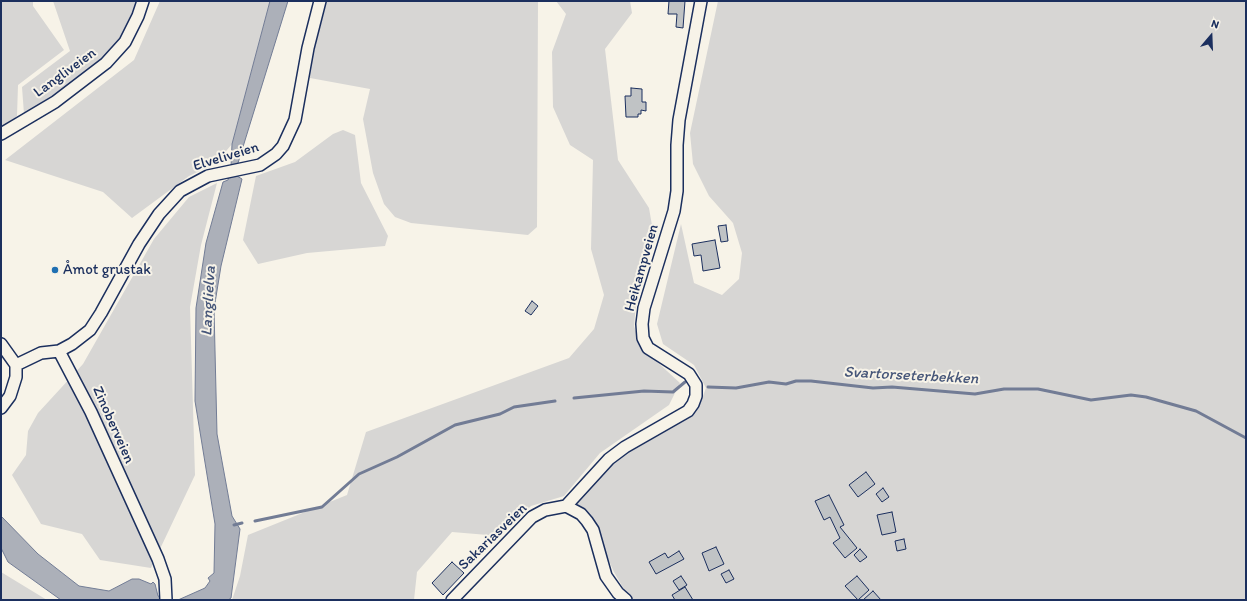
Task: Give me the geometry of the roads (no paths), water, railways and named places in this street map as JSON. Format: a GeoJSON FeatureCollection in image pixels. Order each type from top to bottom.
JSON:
{"type":"FeatureCollection","features":[{"type":"Feature","properties":{"kind":"street","name":"Langliveien"},"geometry":{"type":"LineString","coordinates":[[1,134],[55,102],[106,63],[125,42],[138,16],[143,1]]}},
{"type":"Feature","properties":{"kind":"street","name":"Elveliveien"},"geometry":{"type":"LineString","coordinates":[[59,351],[83,336],[96,322],[134,252],[159,214],[171,199],[197,181],[208,176],[260,165],[269,160],[283,146],[295,120],[308,48],[320,1]]}},
{"type":"Feature","properties":{"kind":"street","name":"Heikampveien"},"geometry":{"type":"LineString","coordinates":[[566,506],[609,459],[625,447],[688,411],[696,396],[696,385],[689,374],[648,348],[643,338],[642,324],[644,308],[674,211],[677,191],[677,145],[679,120],[702,1]]}},
{"type":"Feature","properties":{"kind":"street"},"geometry":{"type":"LineString","coordinates":[[1,344],[16,365],[14,386],[10,396],[1,408]]}},
{"type":"Feature","properties":{"kind":"street"},"geometry":{"type":"LineString","coordinates":[[16,365],[41,353],[59,351]]}},
{"type":"Feature","properties":{"kind":"street","name":"Zinoberveien"},"geometry":{"type":"LineString","coordinates":[[59,351],[91,412],[158,559],[165,579],[166,600]]}},
{"type":"Feature","properties":{"kind":"street","name":"Sakariasveien"},"geometry":{"type":"LineString","coordinates":[[452,600],[532,517],[545,510],[566,506]]}},
{"type":"Feature","properties":{"kind":"street"},"geometry":{"type":"LineString","coordinates":[[566,506],[574,509],[587,521],[593,530],[606,576],[618,593],[626,600]]}},
{"type":"Feature","properties":{"kind":"water","name":"Langlielva"},"geometry":{"type":"Polygon","coordinates":[[[270,1],[288,1],[238,163],[237,176],[242,179],[221,266],[214,309],[217,434],[232,516],[240,529],[231,598],[228,600],[178,600],[205,588],[210,581],[208,578],[214,573],[215,524],[195,401],[196,308],[206,243],[223,182],[228,180],[231,167],[232,144],[270,1]]]}},
{"type":"Feature","properties":{"kind":"water"},"geometry":{"type":"Polygon","coordinates":[[[1,516],[38,554],[79,586],[109,591],[132,579],[139,579],[151,584],[153,582],[155,584],[158,596],[166,600],[61,600],[8,562],[1,548],[1,516]]]}},
{"type":"Feature","properties":{"kind":"waterway","name":"Svartorseterbekken"},"geometry":{"type":"LineString","coordinates":[[708,387],[736,388],[769,382],[786,384],[796,381],[811,381],[873,388],[892,387],[975,394],[1004,389],[1038,389],[1091,400],[1131,395],[1146,397],[1196,411],[1246,438]]}},
{"type":"Feature","properties":{"kind":"waterway","name":"Svartorseterbekken"},"geometry":{"type":"LineString","coordinates":[[574,398],[644,391],[673,392],[685,382]]}},
{"type":"Feature","properties":{"kind":"waterway","name":"Svartorseterbekken"},"geometry":{"type":"LineString","coordinates":[[255,521],[322,507],[359,474],[397,457],[455,425],[500,414],[514,407],[555,401]]}},
{"type":"Feature","properties":{"kind":"waterway","name":"Svartorseterbekken"},"geometry":{"type":"LineString","coordinates":[[234,525],[242,523]]}},
{"type":"Feature","properties":{"kind":"place","name":"Åmot grustak"},"geometry":{"type":"Point","coordinates":[55,270]}}]}
